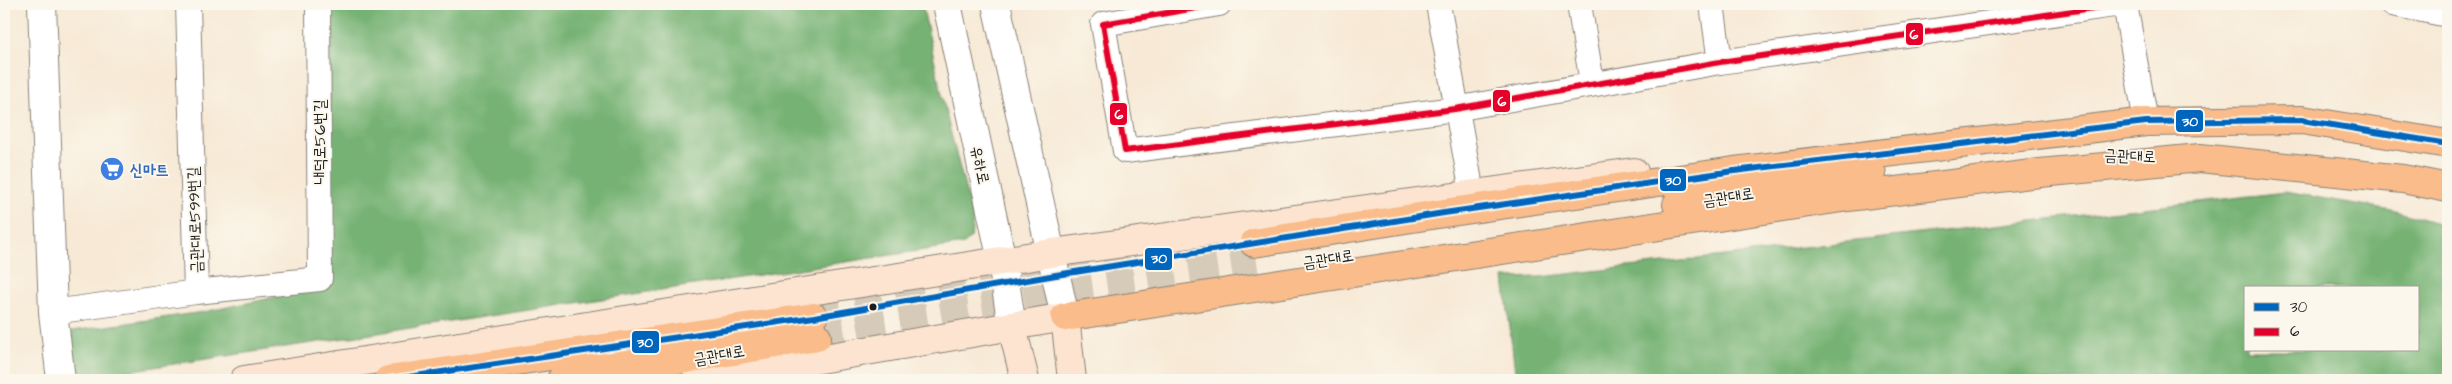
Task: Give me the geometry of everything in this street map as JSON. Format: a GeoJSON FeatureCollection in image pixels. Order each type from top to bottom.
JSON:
{"type":"FeatureCollection","features":[{"type":"Feature","properties":{"kind":"main road","name":"금관대로"},"geometry":{"type":"LineString","coordinates":[[2200,158],[2034,153],[1256,256],[1454,211],[1714,174],[2146,122],[2302,120],[2448,144]]}},
{"type":"Feature","properties":{"kind":"main road"},"geometry":{"type":"LineString","coordinates":[[244,380],[1052,253],[1472,193],[1725,160],[1867,156]]}},
{"type":"Feature","properties":{"kind":"main road"},"geometry":{"type":"LineString","coordinates":[[696,380],[1065,317],[1848,197],[2040,172],[2200,158],[2403,178],[2448,188]]}},
{"type":"Feature","properties":{"kind":"main road"},"geometry":{"type":"LineString","coordinates":[[1065,317],[1072,380]]}},
{"type":"Feature","properties":{"kind":"main road","name":"금관대로"},"geometry":{"type":"LineString","coordinates":[[388,380],[816,327],[561,380]]}},
{"type":"Feature","properties":{"kind":"main road"},"geometry":{"type":"LineString","coordinates":[[1012,327],[1025,380]]}},
{"type":"Feature","properties":{"kind":"street"},"geometry":{"type":"LineString","coordinates":[[42,4],[53,312],[61,380]]}},
{"type":"Feature","properties":{"kind":"street","name":"금관대로599번길"},"geometry":{"type":"LineString","coordinates":[[53,312],[196,292],[188,4]]}},
{"type":"Feature","properties":{"kind":"street","name":"내덕로56번길"},"geometry":{"type":"LineString","coordinates":[[196,292],[320,279],[318,4]]}},
{"type":"Feature","properties":{"kind":"street","name":"유하로"},"geometry":{"type":"LineString","coordinates":[[947,4],[1002,261],[1012,327]]}},
{"type":"Feature","properties":{"kind":"street"},"geometry":{"type":"LineString","coordinates":[[996,4],[1065,317]]}},
{"type":"Feature","properties":{"kind":"street"},"geometry":{"type":"LineString","coordinates":[[1219,4],[1182,6],[1103,24],[1125,151],[1455,109],[1592,83],[1720,62],[2121,4]]}},
{"type":"Feature","properties":{"kind":"street"},"geometry":{"type":"LineString","coordinates":[[1438,4],[1455,109],[1472,193]]}},
{"type":"Feature","properties":{"kind":"street"},"geometry":{"type":"LineString","coordinates":[[1579,4],[1592,83]]}},
{"type":"Feature","properties":{"kind":"street"},"geometry":{"type":"LineString","coordinates":[[1712,4],[1720,62]]}},
{"type":"Feature","properties":{"kind":"street"},"geometry":{"type":"LineString","coordinates":[[2125,4],[2146,122]]}},
{"type":"Feature","properties":{"kind":"street"},"geometry":{"type":"LineString","coordinates":[[2392,4],[2448,15]]}},
{"type":"Feature","properties":{"kind":"green space"},"geometry":{"type":"Polygon","coordinates":[[[330,4],[922,4],[948,122],[973,219],[971,238],[964,244],[75,379],[70,344],[72,331],[203,312],[330,286],[330,4]]]}},
{"type":"Feature","properties":{"kind":"green space"},"geometry":{"type":"Polygon","coordinates":[[[2285,192],[2392,210],[2448,226],[2448,380],[1516,380],[1504,278],[1541,277],[2285,192]]]}},
{"type":"Feature","properties":{"kind":"tunnel"},"geometry":{"type":"LineString","coordinates":[[814,317],[1254,243]]}},
{"type":"Feature","properties":{"kind":"tunnel"},"geometry":{"type":"LineString","coordinates":[[817,337],[1012,304],[1258,269]]}},
{"type":"Feature","properties":{"kind":"transit line","name":"6"},"geometry":{"type":"LineString","coordinates":[[1219,4],[1103,24],[1125,151],[1455,109],[1720,62],[2121,4]]}},
{"type":"Feature","properties":{"kind":"transit line","name":"30"},"geometry":{"type":"LineString","coordinates":[[388,380],[814,317],[1056,275],[1444,213],[1734,171],[2146,122],[2302,120],[2448,144]]}},
{"type":"Feature","properties":{"kind":"place","name":"신마트"},"geometry":{"type":"Point","coordinates":[112,169]}}]}
